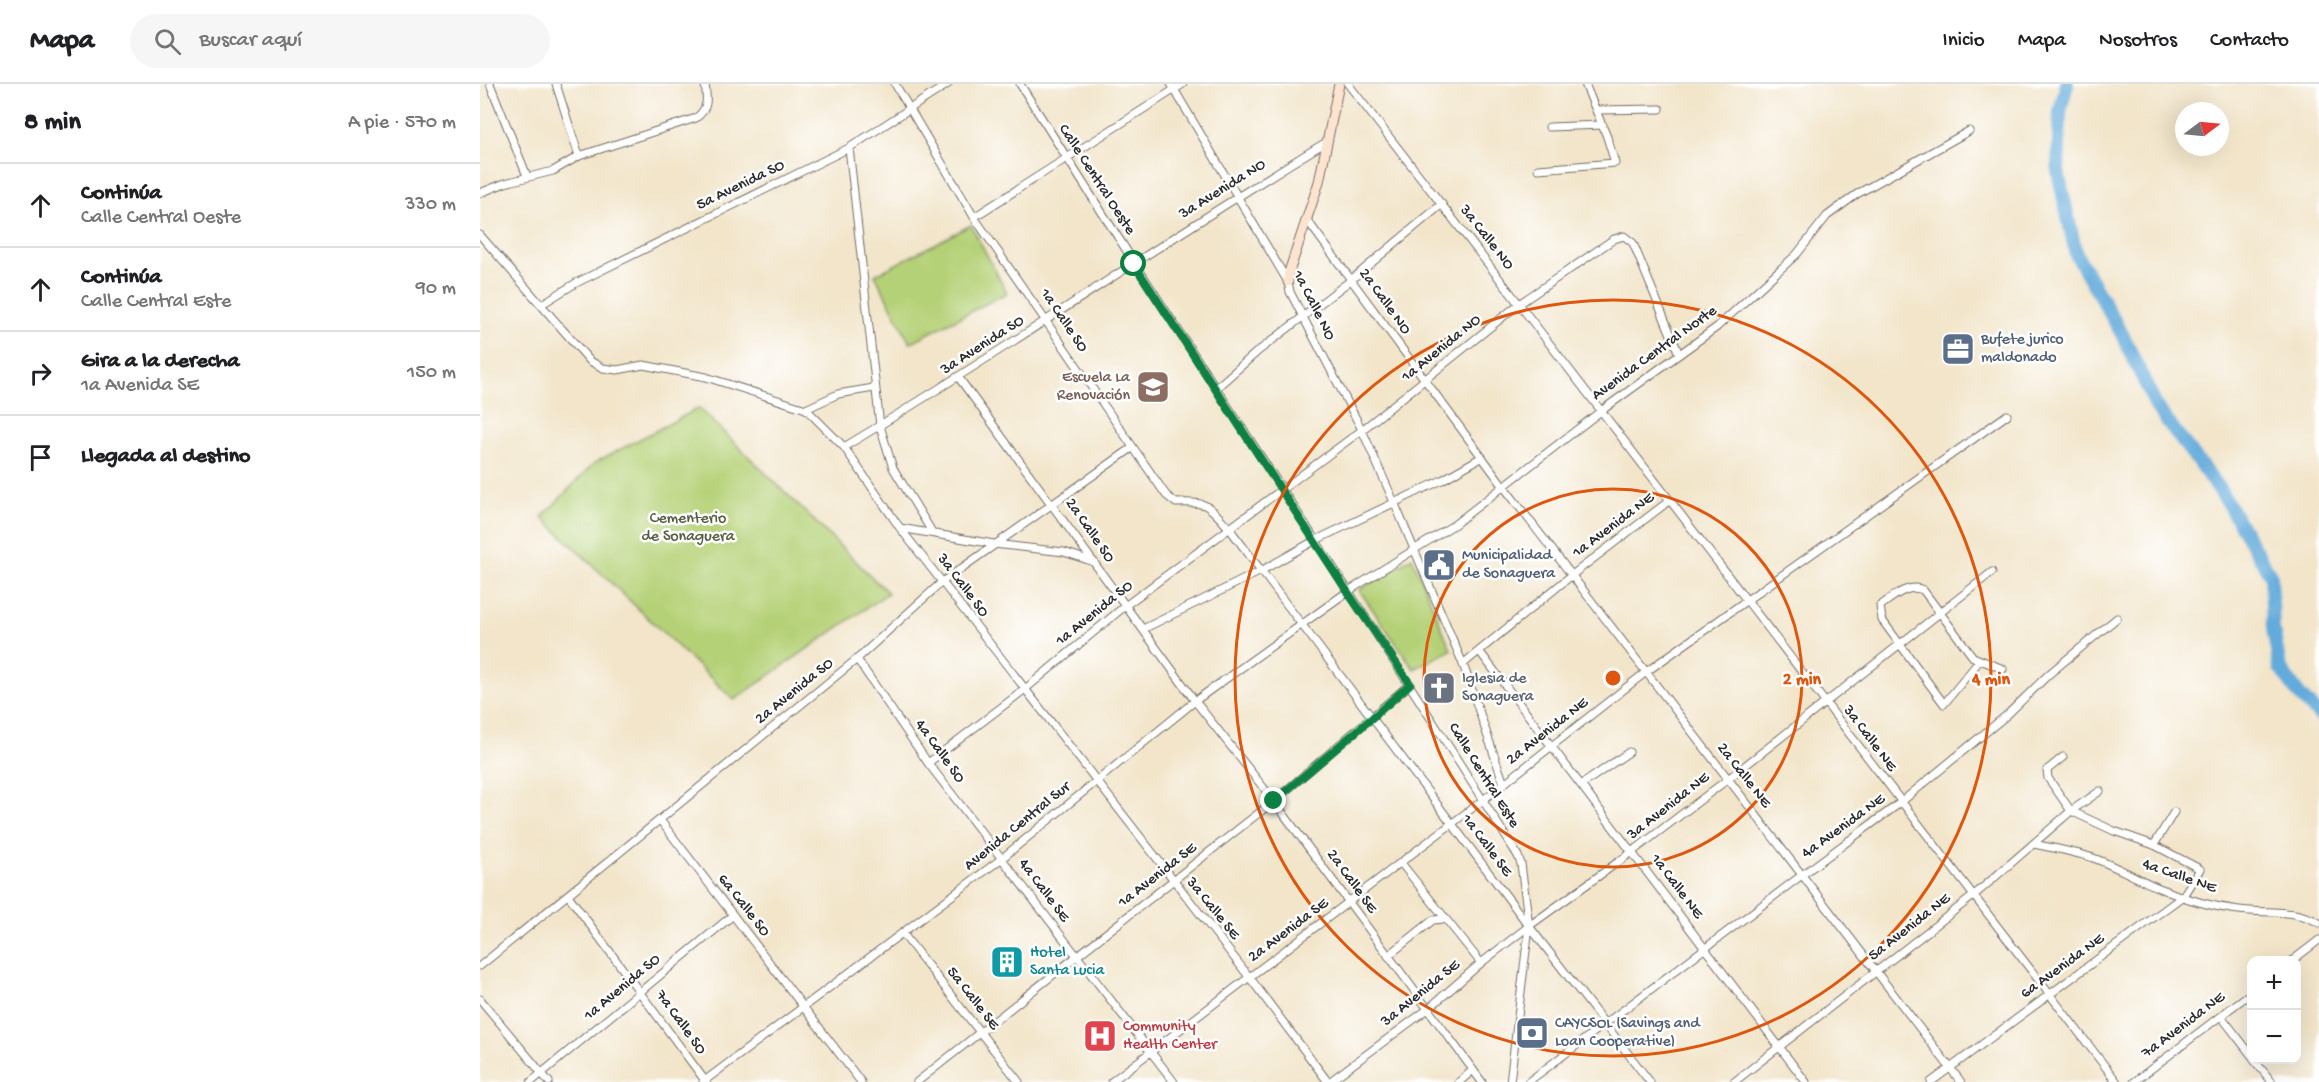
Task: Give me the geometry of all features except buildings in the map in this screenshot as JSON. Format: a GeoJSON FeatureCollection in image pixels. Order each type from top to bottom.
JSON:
{"type":"FeatureCollection","features":[{"type":"Feature","properties":{"kind":"street"},"geometry":{"type":"LineString","coordinates":[[490,84],[527,176]]}},
{"type":"Feature","properties":{"kind":"street"},"geometry":{"type":"LineString","coordinates":[[556,84],[579,156]]}},
{"type":"Feature","properties":{"kind":"street"},"geometry":{"type":"LineString","coordinates":[[480,193],[527,176],[553,171],[579,156],[696,118],[702,114],[708,103],[705,84]]}},
{"type":"Feature","properties":{"kind":"street","name":"1a Calle SO"},"geometry":{"type":"LineString","coordinates":[[895,84],[974,217],[1166,495],[1176,503],[1199,502],[1211,508],[1229,528],[1301,624]]}},
{"type":"Feature","properties":{"kind":"street","name":"5a Avenida SO"},"geometry":{"type":"LineString","coordinates":[[542,304],[576,283],[849,147],[948,84]]}},
{"type":"Feature","properties":{"kind":"street","name":"Calle Central Oeste"},"geometry":{"type":"LineString","coordinates":[[1020,84],[1347,591]]}},
{"type":"Feature","properties":{"kind":"street"},"geometry":{"type":"LineString","coordinates":[[974,217],[1173,87],[1183,84]]}},
{"type":"Feature","properties":{"kind":"street"},"geometry":{"type":"LineString","coordinates":[[1288,282],[1289,272],[1319,182],[1339,84]]}},
{"type":"Feature","properties":{"kind":"street","name":"3a Calle NO"},"geometry":{"type":"LineString","coordinates":[[1348,84],[1601,411]]}},
{"type":"Feature","properties":{"kind":"street"},"geometry":{"type":"LineString","coordinates":[[1538,169],[1615,163],[1603,125],[1585,84]]}},
{"type":"Feature","properties":{"kind":"street","name":"1a Calle NO"},"geometry":{"type":"LineString","coordinates":[[1173,87],[1288,282],[1290,292],[1362,430],[1414,550]]}},
{"type":"Feature","properties":{"kind":"street"},"geometry":{"type":"LineString","coordinates":[[1597,110],[1660,109]]}},
{"type":"Feature","properties":{"kind":"street"},"geometry":{"type":"LineString","coordinates":[[1549,128],[1603,125]]}},
{"type":"Feature","properties":{"kind":"street","name":"Avenida Central Norte"},"geometry":{"type":"LineString","coordinates":[[1347,591],[1455,524],[1601,411],[1717,327],[1797,254],[1827,216],[1857,194],[1969,131]]}},
{"type":"Feature","properties":{"kind":"street","name":"3a Avenida NO"},"geometry":{"type":"LineString","coordinates":[[1134,264],[1237,196],[1328,141]]}},
{"type":"Feature","properties":{"kind":"street"},"geometry":{"type":"LineString","coordinates":[[849,147],[879,426],[893,468],[932,532]]}},
{"type":"Feature","properties":{"kind":"street"},"geometry":{"type":"LineString","coordinates":[[1216,388],[1257,352],[1351,280],[1442,204]]}},
{"type":"Feature","properties":{"kind":"street","name":"2a Calle NO"},"geometry":{"type":"LineString","coordinates":[[1307,220],[1504,487]]}},
{"type":"Feature","properties":{"kind":"street"},"geometry":{"type":"LineString","coordinates":[[480,235],[590,361],[603,368],[617,370],[643,365],[706,377],[806,409],[838,394],[874,388]]}},
{"type":"Feature","properties":{"kind":"street","name":"1a Avenida NO"},"geometry":{"type":"LineString","coordinates":[[1282,491],[1519,304],[1614,239],[1624,236],[1633,243],[1679,354]]}},
{"type":"Feature","properties":{"kind":"street","name":"3a Avenida SO"},"geometry":{"type":"LineString","coordinates":[[844,447],[959,378],[1134,264]]}},
{"type":"Feature","properties":{"kind":"street","name":"2a Calle SO"},"geometry":{"type":"LineString","coordinates":[[959,378],[1195,701]]}},
{"type":"Feature","properties":{"kind":"street","name":"3a Calle SO"},"geometry":{"type":"LineString","coordinates":[[806,409],[844,447],[900,528],[1096,781]]}},
{"type":"Feature","properties":{"kind":"street","name":"3a Calle NE"},"geometry":{"type":"LineString","coordinates":[[1601,411],[1972,897],[2117,1082]]}},
{"type":"Feature","properties":{"kind":"street","name":"2a Avenida NE"},"geometry":{"type":"LineString","coordinates":[[1483,800],[1646,672],[2007,415]]}},
{"type":"Feature","properties":{"kind":"street","name":"2a Avenida SO"},"geometry":{"type":"LineString","coordinates":[[480,966],[857,659],[942,582],[994,543],[1132,448]]}},
{"type":"Feature","properties":{"kind":"street"},"geometry":{"type":"LineString","coordinates":[[1143,629],[1261,571],[1314,541],[1442,480],[1482,457]]}},
{"type":"Feature","properties":{"kind":"street","name":"2a Calle NE"},"geometry":{"type":"LineString","coordinates":[[1504,487],[1960,1082]]}},
{"type":"Feature","properties":{"kind":"street","name":"1a Avenida SO"},"geometry":{"type":"LineString","coordinates":[[928,763],[1024,690],[1125,606],[1282,491]]}},
{"type":"Feature","properties":{"kind":"street","name":"1a Avenida NE"},"geometry":{"type":"LineString","coordinates":[[1463,664],[1572,575],[1669,501]]}},
{"type":"Feature","properties":{"kind":"street"},"geometry":{"type":"LineString","coordinates":[[900,528],[1064,552],[1094,562]]}},
{"type":"Feature","properties":{"kind":"street"},"geometry":{"type":"LineString","coordinates":[[1414,550],[1463,664],[1504,784]]}},
{"type":"Feature","properties":{"kind":"street","name":"3a Avenida NE"},"geometry":{"type":"LineString","coordinates":[[1529,926],[1728,779],[1992,572]]}},
{"type":"Feature","properties":{"kind":"street"},"geometry":{"type":"LineString","coordinates":[[1980,660],[1944,704],[1882,620],[1880,606],[1909,588],[1916,587],[1923,590],[1973,657],[2003,669]]}},
{"type":"Feature","properties":{"kind":"street","name":"Avenida Central Sur"},"geometry":{"type":"LineString","coordinates":[[705,1081],[1001,859],[1195,701],[1347,591]]}},
{"type":"Feature","properties":{"kind":"street","name":"Calle Central Este"},"geometry":{"type":"LineString","coordinates":[[1347,591],[1410,684],[1521,864],[1529,926],[1510,1082]]}},
{"type":"Feature","properties":{"kind":"street","name":"4a Avenida NE"},"geometry":{"type":"LineString","coordinates":[[1528,1082],[1802,874],[1900,803],[2008,714],[2049,674],[2117,618]]}},
{"type":"Feature","properties":{"kind":"street","name":"1a Calle SE"},"geometry":{"type":"LineString","coordinates":[[1301,624],[1650,1082]]}},
{"type":"Feature","properties":{"kind":"street","name":"1a Calle NE"},"geometry":{"type":"LineString","coordinates":[[1480,652],[1806,1082]]}},
{"type":"Feature","properties":{"kind":"street","name":"4a Calle SO"},"geometry":{"type":"LineString","coordinates":[[857,659],[928,763],[1001,859]]}},
{"type":"Feature","properties":{"kind":"street","name":"1a Avenida SE"},"geometry":{"type":"LineString","coordinates":[[917,1082],[1174,882],[1274,801],[1410,684]]}},
{"type":"Feature","properties":{"kind":"street","name":"2a Calle SE"},"geometry":{"type":"LineString","coordinates":[[1195,701],[1274,801],[1482,1082]]}},
{"type":"Feature","properties":{"kind":"street"},"geometry":{"type":"LineString","coordinates":[[1581,785],[1629,752]]}},
{"type":"Feature","properties":{"kind":"street"},"geometry":{"type":"LineString","coordinates":[[2063,757],[2047,770],[2048,778],[2071,812],[2154,845],[2174,812]]}},
{"type":"Feature","properties":{"kind":"street","name":"3a Calle SE"},"geometry":{"type":"LineString","coordinates":[[1096,781],[1329,1082]]}},
{"type":"Feature","properties":{"kind":"street","name":"5a Avenida NE"},"geometry":{"type":"LineString","coordinates":[[1734,1082],[1972,897],[2071,812],[2100,791]]}},
{"type":"Feature","properties":{"kind":"street","name":"2a Avenida SE"},"geometry":{"type":"LineString","coordinates":[[1111,1082],[1483,800]]}},
{"type":"Feature","properties":{"kind":"street","name":"6a Calle SO"},"geometry":{"type":"LineString","coordinates":[[660,820],[861,1082]]}},
{"type":"Feature","properties":{"kind":"street","name":"4a Calle NE"},"geometry":{"type":"LineString","coordinates":[[2033,844],[2058,848],[2096,859],[2183,896],[2238,910],[2307,916],[2319,923]]}},
{"type":"Feature","properties":{"kind":"street","name":"6a Avenida NE"},"geometry":{"type":"LineString","coordinates":[[1931,1082],[2183,896],[2199,871],[2198,866],[2154,845]]}},
{"type":"Feature","properties":{"kind":"street","name":"4a Calle SE"},"geometry":{"type":"LineString","coordinates":[[1001,859],[1174,1082]]}},
{"type":"Feature","properties":{"kind":"street"},"geometry":{"type":"LineString","coordinates":[[1401,863],[1481,963]]}},
{"type":"Feature","properties":{"kind":"street","name":"7a Calle SO"},"geometry":{"type":"LineString","coordinates":[[568,895],[705,1081]]}},
{"type":"Feature","properties":{"kind":"street","name":"1a Avenida SO"},"geometry":{"type":"LineString","coordinates":[[531,1082],[733,915]]}},
{"type":"Feature","properties":{"kind":"street"},"geometry":{"type":"LineString","coordinates":[[1388,956],[1433,920],[1445,919]]}},
{"type":"Feature","properties":{"kind":"street","name":"3a Avenida SE"},"geometry":{"type":"LineString","coordinates":[[1329,1082],[1428,1010],[1481,963],[1529,926]]}},
{"type":"Feature","properties":{"kind":"street","name":"5a Calle SE"},"geometry":{"type":"LineString","coordinates":[[903,934],[1019,1082]]}},
{"type":"Feature","properties":{"kind":"street"},"geometry":{"type":"LineString","coordinates":[[2298,956],[2319,940]]}},
{"type":"Feature","properties":{"kind":"street","name":"7a Avenida NE"},"geometry":{"type":"LineString","coordinates":[[2134,1082],[2247,996]]}},
{"type":"Feature","properties":{"kind":"street"},"geometry":{"type":"LineString","coordinates":[[480,999],[549,1082]]}},
{"type":"Feature","properties":{"kind":"street"},"geometry":{"type":"LineString","coordinates":[[2221,1016],[2247,1050]]}},
{"type":"Feature","properties":{"kind":"street"},"geometry":{"type":"LineString","coordinates":[[2258,1064],[2272,1082]]}},
{"type":"Feature","properties":{"kind":"street"},"geometry":{"type":"LineString","coordinates":[[1459,1082],[1473,1070]]}},
{"type":"Feature","properties":{"kind":"green space"},"geometry":{"type":"Polygon","coordinates":[[[971,225],[1007,293],[910,343],[875,275],[971,225]]]}},
{"type":"Feature","properties":{"kind":"green space","name":"Cementerio de Sonaguera"},"geometry":{"type":"Polygon","coordinates":[[[699,408],[888,593],[734,700],[542,517],[594,463],[699,408]]]}},
{"type":"Feature","properties":{"kind":"green space"},"geometry":{"type":"Polygon","coordinates":[[[1412,557],[1451,650],[1414,669],[1359,590],[1412,557]]]}},
{"type":"Feature","properties":{"kind":"waterway"},"geometry":{"type":"LineString","coordinates":[[2067,84],[2060,111],[2058,172],[2076,254],[2123,336],[2157,408],[2219,489],[2271,576],[2273,629],[2280,668],[2300,696],[2319,715]]}},
{"type":"Feature","properties":{"kind":"place","name":"Bufete jurico maldonado"},"geometry":{"type":"Point","coordinates":[1958,349]}},
{"type":"Feature","properties":{"kind":"place","name":"Escuela La Renovación"},"geometry":{"type":"Point","coordinates":[1153,387]}},
{"type":"Feature","properties":{"kind":"place","name":"Municipalidad de Sonaguera"},"geometry":{"type":"Point","coordinates":[1439,565]}},
{"type":"Feature","properties":{"kind":"place","name":"Iglesia de Sonaguera"},"geometry":{"type":"Point","coordinates":[1439,688]}},
{"type":"Feature","properties":{"kind":"place","name":"Hotel Santa Lucia"},"geometry":{"type":"Point","coordinates":[1007,962]}},
{"type":"Feature","properties":{"kind":"place","name":"CAYCSOL (Savings and Loan Cooperative)"},"geometry":{"type":"Point","coordinates":[1532,1033]}},
{"type":"Feature","properties":{"kind":"place","name":"Community Health Center"},"geometry":{"type":"Point","coordinates":[1100,1036]}},
{"type":"Feature","properties":{"kind":"route"},"geometry":{"type":"LineString","coordinates":[[1134,264],[1410,684],[1274,801]]}}]}
